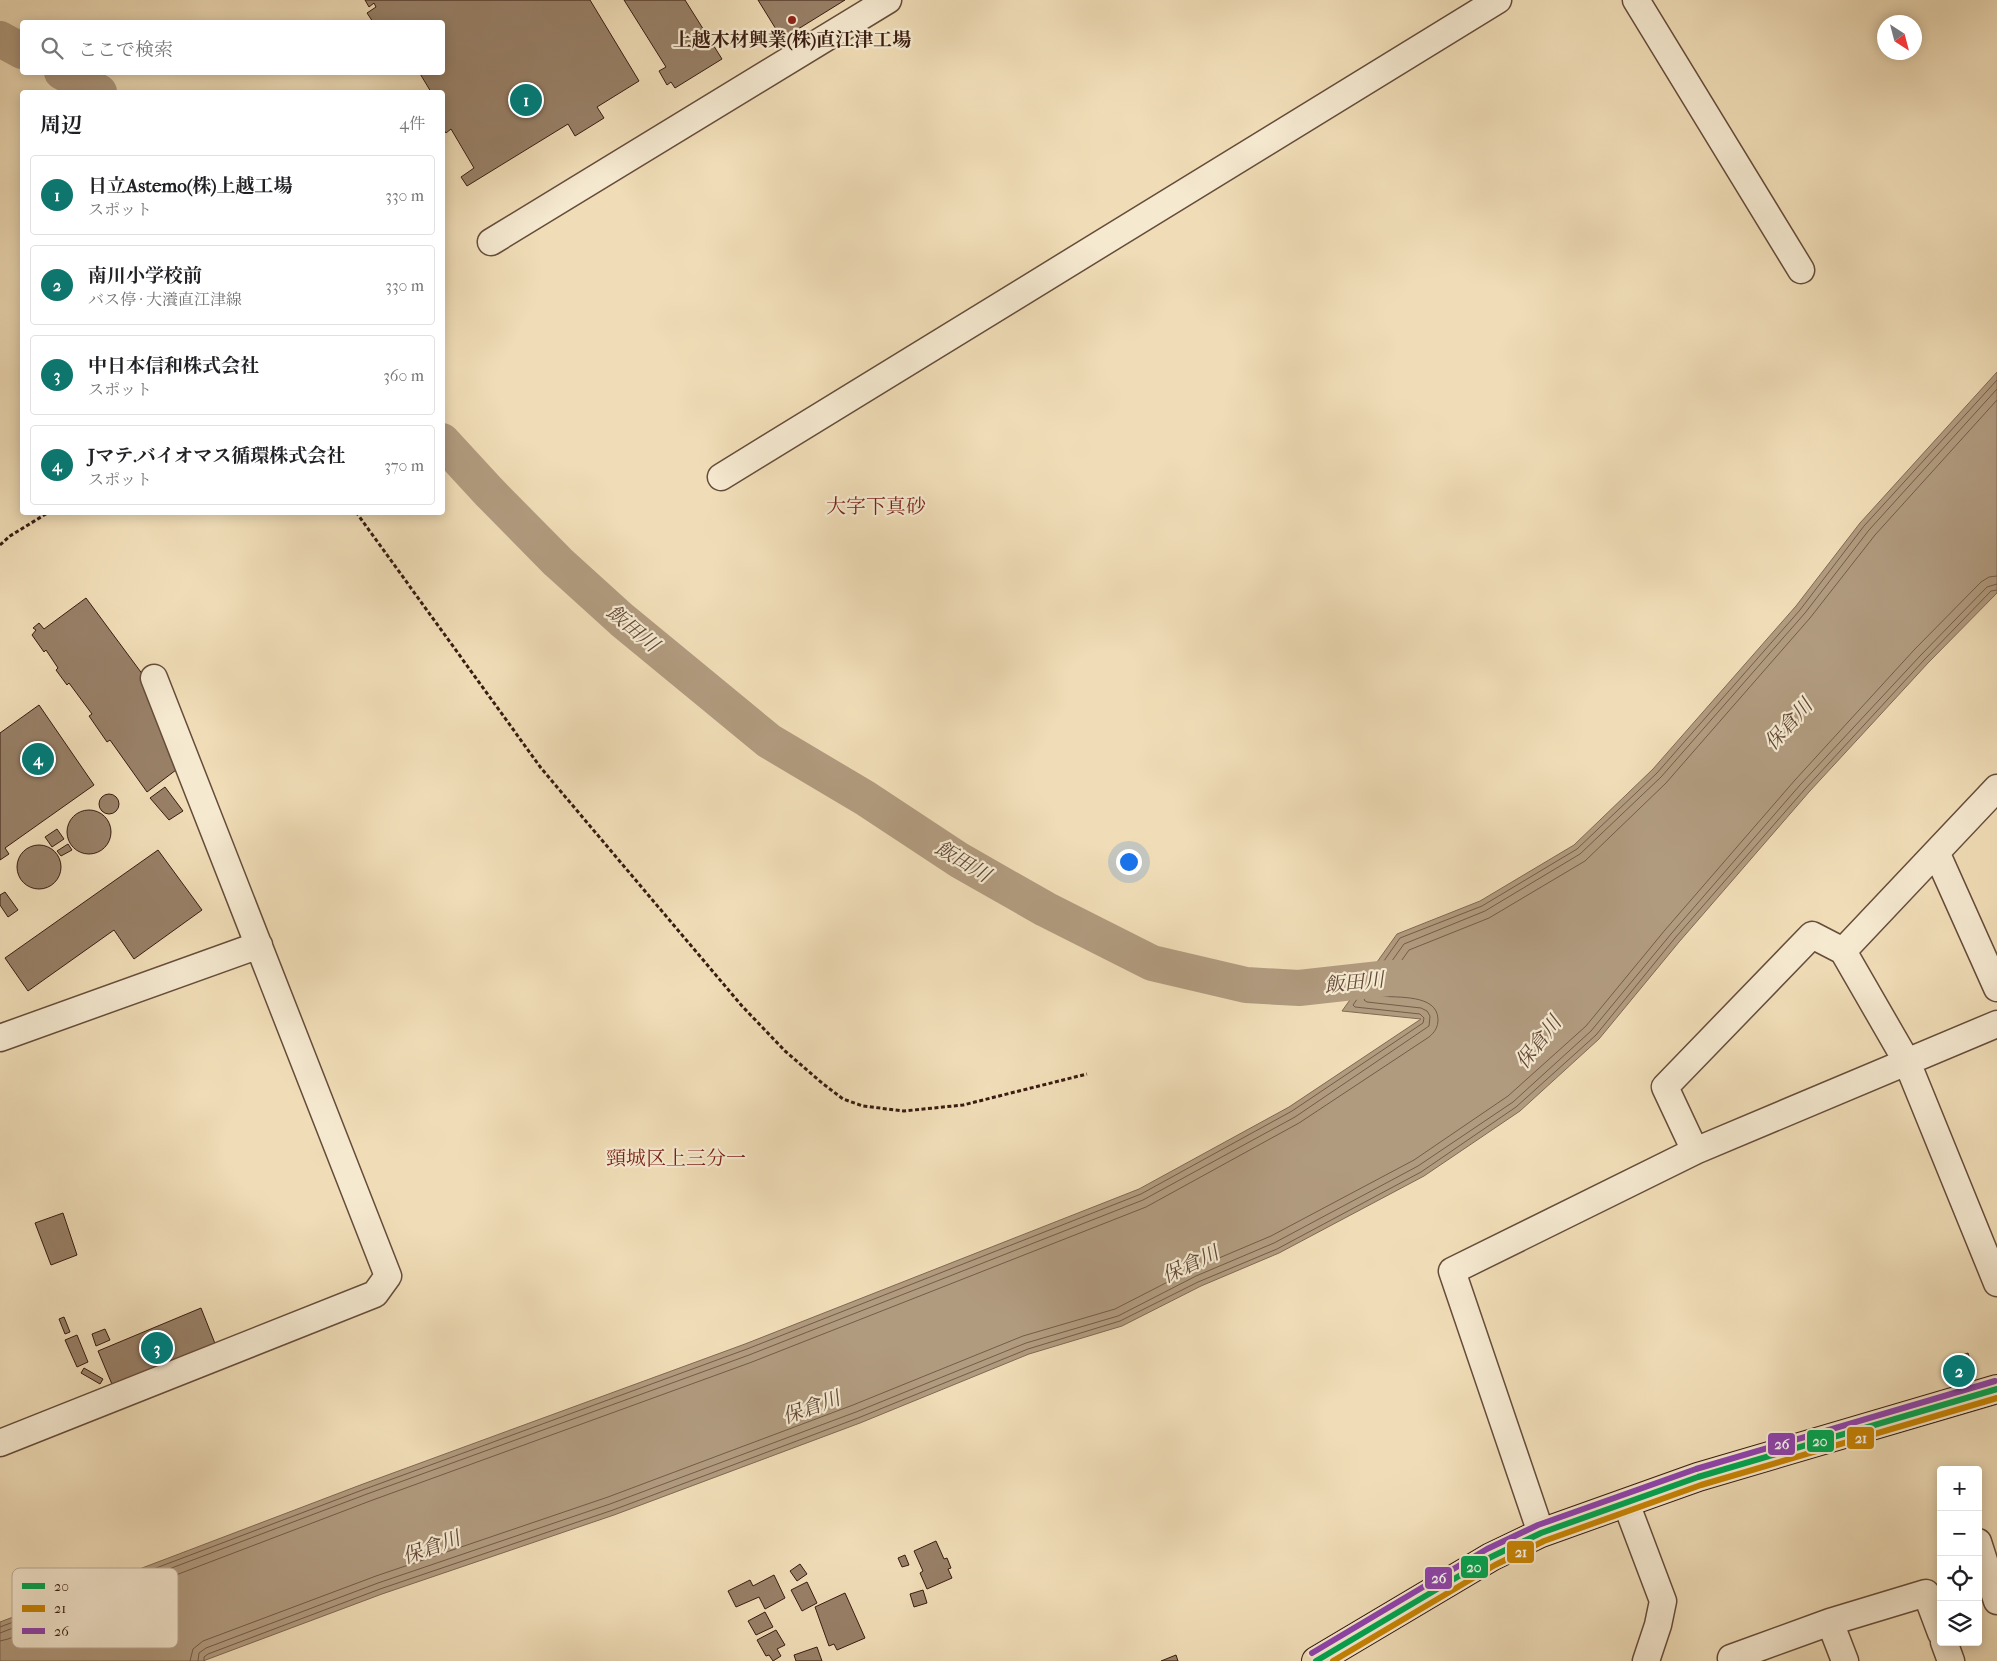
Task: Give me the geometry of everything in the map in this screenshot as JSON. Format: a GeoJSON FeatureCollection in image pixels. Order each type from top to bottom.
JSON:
{"type":"FeatureCollection","features":[{"type":"Feature","properties":{"kind":"main road"},"geometry":{"type":"LineString","coordinates":[[1316,1661],[1491,1557],[1541,1533],[1698,1477],[1997,1389]]}},
{"type":"Feature","properties":{"kind":"street"},"geometry":{"type":"LineString","coordinates":[[491,242],[888,0]]}},
{"type":"Feature","properties":{"kind":"street"},"geometry":{"type":"LineString","coordinates":[[721,477],[1498,0]]}},
{"type":"Feature","properties":{"kind":"street"},"geometry":{"type":"LineString","coordinates":[[1636,0],[1801,270]]}},
{"type":"Feature","properties":{"kind":"street"},"geometry":{"type":"LineString","coordinates":[[0,1443],[375,1294],[388,1276],[154,678]]}},
{"type":"Feature","properties":{"kind":"street"},"geometry":{"type":"LineString","coordinates":[[1843,951],[1937,854],[1997,788]]}},
{"type":"Feature","properties":{"kind":"street"},"geometry":{"type":"LineString","coordinates":[[1937,854],[1997,988]]}},
{"type":"Feature","properties":{"kind":"street"},"geometry":{"type":"LineString","coordinates":[[1695,1150],[1665,1087],[1812,935],[1843,951],[1907,1062],[1997,1283]]}},
{"type":"Feature","properties":{"kind":"street"},"geometry":{"type":"LineString","coordinates":[[0,1038],[258,945]]}},
{"type":"Feature","properties":{"kind":"street"},"geometry":{"type":"LineString","coordinates":[[1541,1533],[1452,1271],[1695,1150],[1997,1024]]}},
{"type":"Feature","properties":{"kind":"street"},"geometry":{"type":"LineString","coordinates":[[1626,1503],[1663,1600],[1658,1625],[1646,1661]]}},
{"type":"Feature","properties":{"kind":"street"},"geometry":{"type":"LineString","coordinates":[[1982,1554],[1997,1601]]}},
{"type":"Feature","properties":{"kind":"street"},"geometry":{"type":"LineString","coordinates":[[1732,1661],[1731,1658],[1830,1622],[1926,1593],[1937,1622]]}},
{"type":"Feature","properties":{"kind":"street"},"geometry":{"type":"LineString","coordinates":[[1830,1622],[1844,1661]]}},
{"type":"Feature","properties":{"kind":"street"},"geometry":{"type":"LineString","coordinates":[[1945,1646],[1951,1661]]}},
{"type":"Feature","properties":{"kind":"path"},"geometry":{"type":"LineString","coordinates":[[0,545],[10,536],[44,515]]}},
{"type":"Feature","properties":{"kind":"path"},"geometry":{"type":"LineString","coordinates":[[358,515],[541,768],[742,1006],[785,1051],[822,1083],[843,1098],[863,1106],[904,1111],[963,1105],[1087,1074]]}},
{"type":"Feature","properties":{"kind":"water","name":"保倉川"},"geometry":{"type":"Polygon","coordinates":[[[1997,372],[1997,593],[1928,663],[1809,792],[1679,942],[1599,1039],[1520,1111],[1424,1176],[1279,1253],[1201,1286],[1122,1326],[1029,1354],[860,1423],[614,1515],[382,1594],[203,1661],[0,1661],[0,1622],[12,1617],[12,1648],[178,1648],[178,1568],[142,1568],[363,1484],[745,1344],[1139,1189],[1289,1107],[1421,1019],[1342,1011],[1397,934],[1480,901],[1574,845],[1653,769],[1796,606],[1860,523],[1997,372]]]}},
{"type":"Feature","properties":{"kind":"building"},"geometry":{"type":"Polygon","coordinates":[[[365,0],[590,0],[639,81],[597,107],[604,118],[575,136],[568,124],[467,186],[461,177],[474,168],[451,129],[446,133],[445,132],[445,90],[430,90],[421,75],[445,75],[445,20],[372,20],[367,13],[376,7],[374,3],[369,7],[365,0]]]}},
{"type":"Feature","properties":{"kind":"building"},"geometry":{"type":"Polygon","coordinates":[[[624,0],[685,0],[722,59],[675,88],[671,82],[667,85],[659,71],[666,67],[624,0]]]}},
{"type":"Feature","properties":{"kind":"building","name":"上越木材興業(株)直江津工場"},"geometry":{"type":"Polygon","coordinates":[[[758,0],[845,0],[782,39],[758,0]]]}},
{"type":"Feature","properties":{"kind":"building"},"geometry":{"type":"Polygon","coordinates":[[[86,598],[146,679],[176,770],[147,792],[110,740],[107,742],[89,716],[92,714],[69,683],[67,685],[56,670],[58,668],[46,650],[44,652],[32,635],[36,630],[33,628],[39,623],[44,629],[86,598]]]}},
{"type":"Feature","properties":{"kind":"building"},"geometry":{"type":"Polygon","coordinates":[[[39,705],[94,785],[5,848],[9,854],[0,860],[0,733],[39,705]]]}},
{"type":"Feature","properties":{"kind":"building"},"geometry":{"type":"Polygon","coordinates":[[[165,787],[183,811],[169,820],[150,798],[165,787]]]}},
{"type":"Feature","properties":{"kind":"building"},"geometry":{"type":"Polygon","coordinates":[[[109,794],[116,797],[119,804],[116,811],[109,814],[102,811],[99,804],[102,797],[109,794]]]}},
{"type":"Feature","properties":{"kind":"building"},"geometry":{"type":"Polygon","coordinates":[[[85,810],[93,810],[105,816],[111,832],[105,848],[93,854],[85,854],[73,848],[67,836],[67,828],[73,816],[85,810]]]}},
{"type":"Feature","properties":{"kind":"building"},"geometry":{"type":"Polygon","coordinates":[[[57,829],[64,839],[52,847],[45,837],[57,829]]]}},
{"type":"Feature","properties":{"kind":"building"},"geometry":{"type":"Polygon","coordinates":[[[68,844],[72,850],[61,856],[57,851],[68,844]]]}},
{"type":"Feature","properties":{"kind":"building"},"geometry":{"type":"Polygon","coordinates":[[[39,845],[51,849],[57,855],[61,867],[57,879],[51,885],[39,889],[27,885],[21,879],[17,867],[21,855],[27,849],[39,845]]]}},
{"type":"Feature","properties":{"kind":"building"},"geometry":{"type":"Polygon","coordinates":[[[158,850],[202,910],[134,959],[114,930],[28,991],[5,958],[158,850]]]}},
{"type":"Feature","properties":{"kind":"building"},"geometry":{"type":"Polygon","coordinates":[[[5,892],[18,910],[8,917],[0,905],[0,895],[5,892]]]}},
{"type":"Feature","properties":{"kind":"building"},"geometry":{"type":"Polygon","coordinates":[[[63,1213],[77,1255],[51,1265],[35,1223],[63,1213]]]}},
{"type":"Feature","properties":{"kind":"building"},"geometry":{"type":"Polygon","coordinates":[[[201,1308],[216,1346],[114,1389],[98,1351],[201,1308]]]}},
{"type":"Feature","properties":{"kind":"building"},"geometry":{"type":"Polygon","coordinates":[[[64,1317],[70,1332],[65,1334],[59,1319],[64,1317]]]}},
{"type":"Feature","properties":{"kind":"building"},"geometry":{"type":"Polygon","coordinates":[[[105,1329],[110,1340],[96,1346],[92,1334],[105,1329]]]}},
{"type":"Feature","properties":{"kind":"building"},"geometry":{"type":"Polygon","coordinates":[[[77,1335],[88,1362],[77,1367],[65,1340],[77,1335]]]}},
{"type":"Feature","properties":{"kind":"building"},"geometry":{"type":"Polygon","coordinates":[[[1968,1353],[1973,1369],[1965,1371],[1960,1356],[1968,1353]]]}},
{"type":"Feature","properties":{"kind":"building"},"geometry":{"type":"Polygon","coordinates":[[[84,1368],[103,1379],[100,1384],[81,1373],[84,1368]]]}},
{"type":"Feature","properties":{"kind":"building"},"geometry":{"type":"Polygon","coordinates":[[[936,1541],[944,1559],[947,1558],[951,1568],[948,1569],[952,1578],[927,1589],[920,1573],[923,1571],[914,1551],[936,1541]]]}},
{"type":"Feature","properties":{"kind":"building"},"geometry":{"type":"Polygon","coordinates":[[[905,1555],[909,1565],[902,1567],[898,1558],[905,1555]]]}},
{"type":"Feature","properties":{"kind":"building"},"geometry":{"type":"Polygon","coordinates":[[[800,1564],[807,1574],[797,1581],[790,1571],[800,1564]]]}},
{"type":"Feature","properties":{"kind":"building"},"geometry":{"type":"Polygon","coordinates":[[[774,1575],[785,1598],[765,1609],[759,1597],[736,1607],[728,1591],[750,1580],[753,1586],[774,1575]]]}},
{"type":"Feature","properties":{"kind":"building"},"geometry":{"type":"Polygon","coordinates":[[[807,1582],[817,1603],[802,1611],[791,1590],[807,1582]]]}},
{"type":"Feature","properties":{"kind":"building"},"geometry":{"type":"Polygon","coordinates":[[[923,1590],[927,1603],[914,1607],[910,1594],[923,1590]]]}},
{"type":"Feature","properties":{"kind":"building"},"geometry":{"type":"Polygon","coordinates":[[[845,1593],[865,1638],[837,1650],[834,1644],[829,1646],[815,1607],[845,1593]]]}},
{"type":"Feature","properties":{"kind":"building"},"geometry":{"type":"Polygon","coordinates":[[[765,1612],[773,1627],[756,1635],[748,1621],[765,1612]]]}},
{"type":"Feature","properties":{"kind":"building"},"geometry":{"type":"Polygon","coordinates":[[[776,1630],[785,1645],[777,1649],[781,1656],[773,1661],[769,1655],[766,1656],[757,1640],[776,1630]]]}},
{"type":"Feature","properties":{"kind":"building"},"geometry":{"type":"Polygon","coordinates":[[[817,1647],[822,1661],[796,1661],[794,1655],[817,1647]]]}},
{"type":"Feature","properties":{"kind":"building"},"geometry":{"type":"Polygon","coordinates":[[[1176,1655],[1178,1661],[1161,1661],[1176,1655]]]}},
{"type":"Feature","properties":{"kind":"waterway","name":"飯田川"},"geometry":{"type":"LineString","coordinates":[[0,39],[20,50]]}},
{"type":"Feature","properties":{"kind":"waterway","name":"飯田川"},"geometry":{"type":"LineString","coordinates":[[68,75],[95,90]]}},
{"type":"Feature","properties":{"kind":"waterway","name":"飯田川"},"geometry":{"type":"LineString","coordinates":[[445,444],[558,562],[622,620],[769,741],[865,798],[959,860],[1045,909],[1152,963],[1246,985],[1299,988],[1389,978],[1413,978]]}},
{"type":"Feature","properties":{"kind":"transit line","name":"26"},"geometry":{"type":"LineString","coordinates":[[1312,1653],[1487,1549],[1538,1525],[1696,1469],[1995,1381]]}},
{"type":"Feature","properties":{"kind":"transit line","name":"20"},"geometry":{"type":"LineString","coordinates":[[1316,1661],[1491,1557],[1541,1533],[1698,1477],[1997,1389]]}},
{"type":"Feature","properties":{"kind":"transit line","name":"21"},"geometry":{"type":"LineString","coordinates":[[1333,1661],[1495,1565],[1544,1541],[1701,1485],[1997,1398]]}},
{"type":"Feature","properties":{"kind":"place","name":"上越木材興業(株)直江津工場"},"geometry":{"type":"Point","coordinates":[792,20]}},
{"type":"Feature","properties":{"kind":"place","name":"日立Astemo(株)上越工場"},"geometry":{"type":"Point","coordinates":[526,100]}},
{"type":"Feature","properties":{"kind":"place","name":"Jマテ.バイオマス循環株式会社"},"geometry":{"type":"Point","coordinates":[38,759]}},
{"type":"Feature","properties":{"kind":"place","name":"中日本信和株式会社"},"geometry":{"type":"Point","coordinates":[157,1348]}},
{"type":"Feature","properties":{"kind":"place","name":"南川小学校前"},"geometry":{"type":"Point","coordinates":[1959,1371]}},
{"type":"Feature","properties":{"kind":"district","name":"大字下真砂"},"geometry":{"type":"Point","coordinates":[876,506]}},
{"type":"Feature","properties":{"kind":"district","name":"頸城区上三分一"},"geometry":{"type":"Point","coordinates":[676,1158]}}]}
